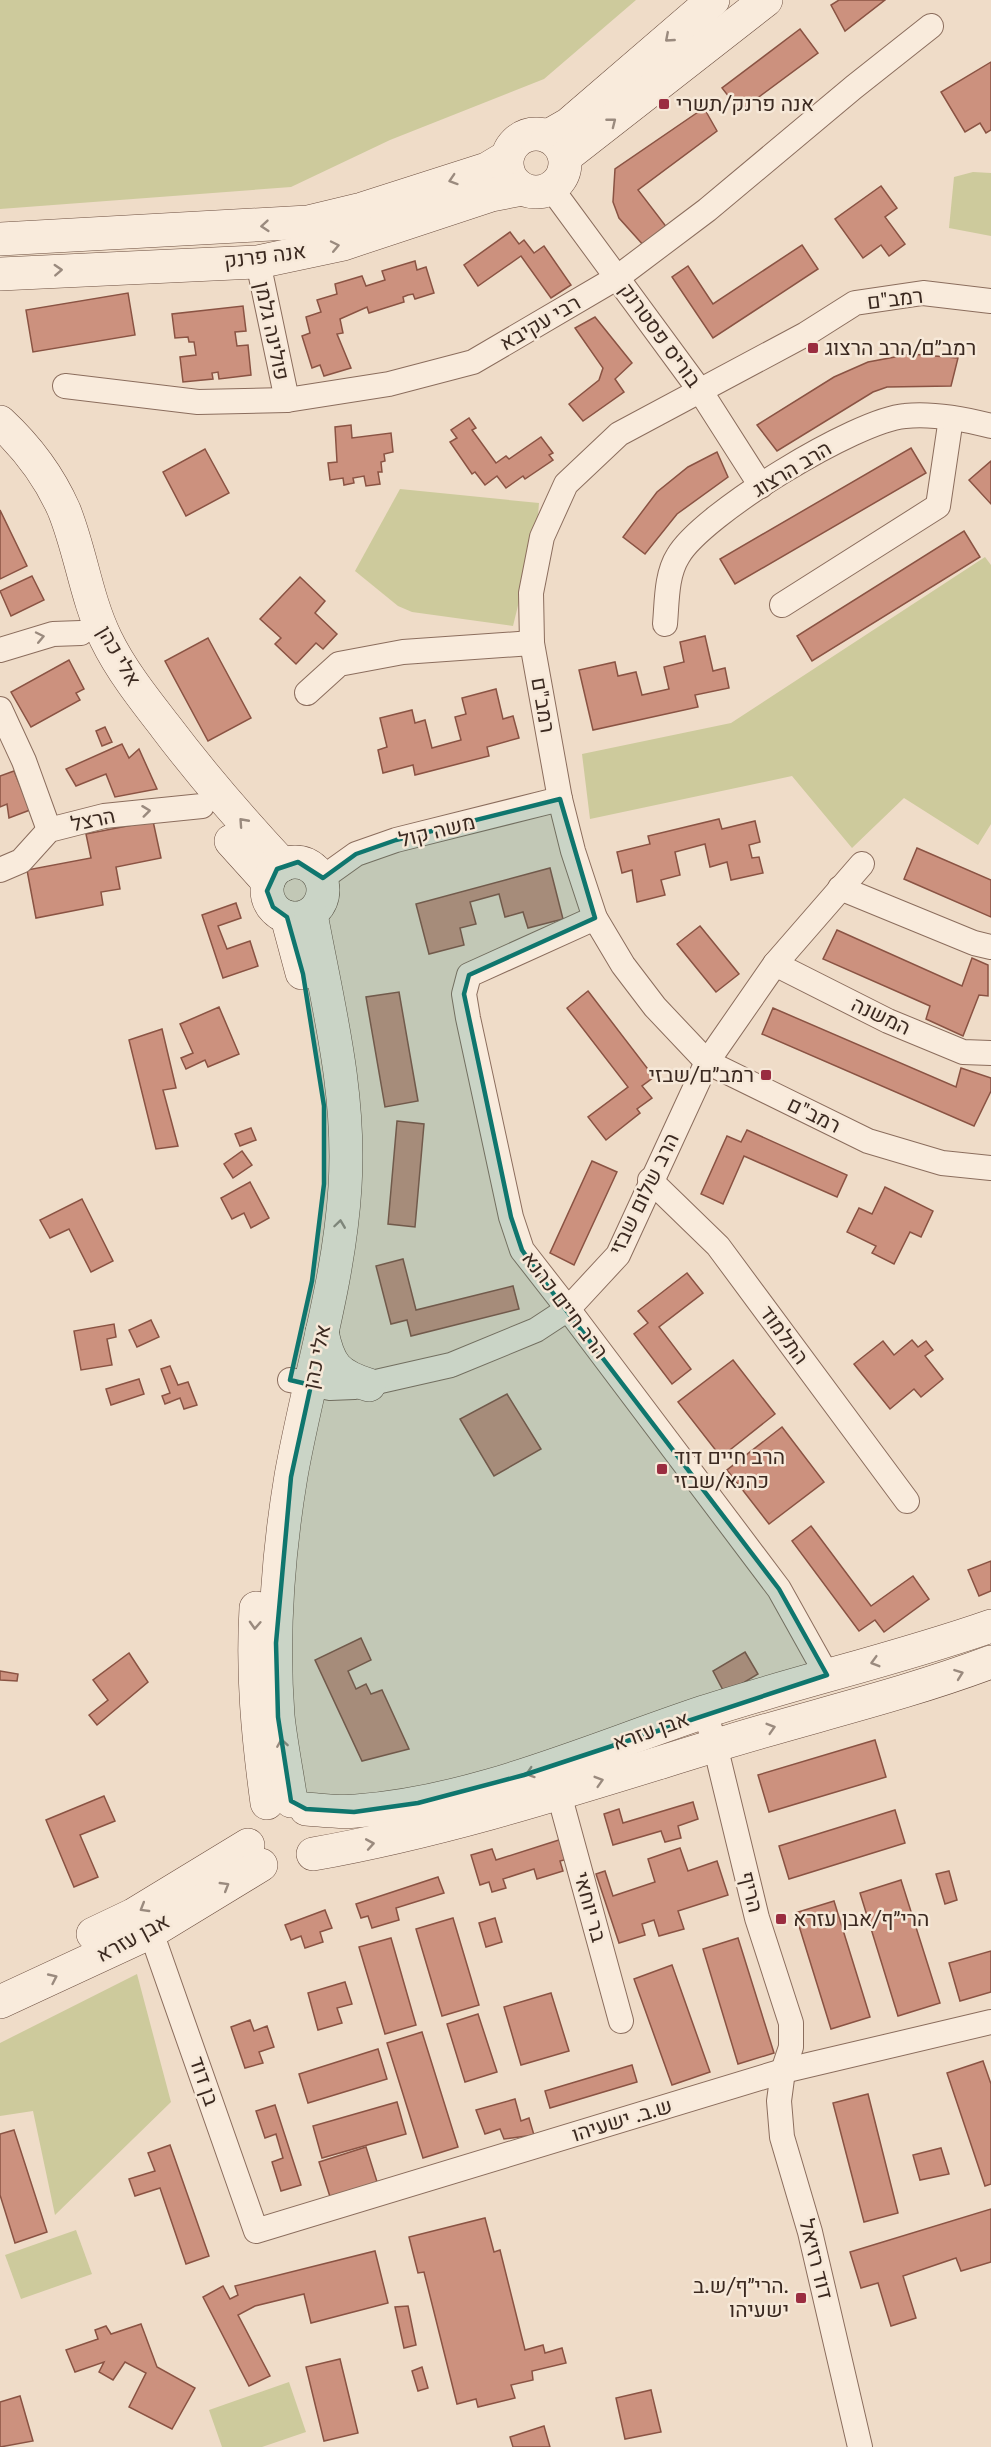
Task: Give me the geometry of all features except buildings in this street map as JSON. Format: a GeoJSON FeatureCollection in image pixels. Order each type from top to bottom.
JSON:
{"type":"FeatureCollection","features":[{"type":"Feature","properties":{"kind":"street"},"geometry":{"type":"LineString","coordinates":[[556,146],[569,124],[713,0]]}},
{"type":"Feature","properties":{"kind":"street"},"geometry":{"type":"LineString","coordinates":[[556,146],[766,0]]}},
{"type":"Feature","properties":{"kind":"street","name":"רבי עקיבא"},"geometry":{"type":"LineString","coordinates":[[65,386],[198,402],[287,400],[388,384],[472,362],[618,277],[707,210],[845,94],[931,26]]}},
{"type":"Feature","properties":{"kind":"street"},"geometry":{"type":"LineString","coordinates":[[539,134],[556,146],[563,175],[537,188],[510,176],[507,158],[515,142],[522,137],[539,134]]}},
{"type":"Feature","properties":{"kind":"street","name":"אנה פרנק"},"geometry":{"type":"LineString","coordinates":[[0,239],[152,233],[308,222],[362,209],[487,170],[507,158]]}},
{"type":"Feature","properties":{"kind":"street","name":"בוריס פסטרנק"},"geometry":{"type":"LineString","coordinates":[[537,188],[618,277],[701,392],[761,486]]}},
{"type":"Feature","properties":{"kind":"street","name":"אנה פרנק"},"geometry":{"type":"LineString","coordinates":[[0,274],[258,262],[343,244],[490,195],[537,188]]}},
{"type":"Feature","properties":{"kind":"street","name":"פולינה גלמן"},"geometry":{"type":"LineString","coordinates":[[258,262],[287,400]]}},
{"type":"Feature","properties":{"kind":"street","name":"רמב\"ם"},"geometry":{"type":"LineString","coordinates":[[991,301],[923,293],[855,303],[806,334],[619,434],[566,484],[542,537],[531,593],[532,643],[560,799],[573,851],[594,918],[623,965],[655,1006],[707,1062],[868,1141],[942,1162],[991,1168]]}},
{"type":"Feature","properties":{"kind":"street","name":"הרב הרצוג"},"geometry":{"type":"LineString","coordinates":[[665,624],[667,591],[677,557],[700,530],[761,486],[871,424],[904,416],[951,418],[991,426]]}},
{"type":"Feature","properties":{"kind":"street"},"geometry":{"type":"LineString","coordinates":[[782,604],[938,506],[951,418]]}},
{"type":"Feature","properties":{"kind":"street","name":"אלי כהן"},"geometry":{"type":"LineString","coordinates":[[0,422],[30,452],[49,480],[64,510],[92,606],[107,641],[126,673],[276,873]]}},
{"type":"Feature","properties":{"kind":"street","name":"אלי כהן"},"geometry":{"type":"LineString","coordinates":[[0,446],[18,468],[49,524],[62,560],[81,633],[120,699],[202,806],[276,873]]}},
{"type":"Feature","properties":{"kind":"street"},"geometry":{"type":"LineString","coordinates":[[0,650],[53,634],[81,633]]}},
{"type":"Feature","properties":{"kind":"street"},"geometry":{"type":"LineString","coordinates":[[307,693],[339,664],[403,652],[532,643]]}},
{"type":"Feature","properties":{"kind":"street"},"geometry":{"type":"LineString","coordinates":[[0,709],[24,761],[49,830]]}},
{"type":"Feature","properties":{"kind":"street","name":"משה קול"},"geometry":{"type":"LineString","coordinates":[[321,879],[356,854],[396,840],[560,799]]}},
{"type":"Feature","properties":{"kind":"street","name":"הרצל"},"geometry":{"type":"LineString","coordinates":[[0,870],[21,861],[49,830],[104,816],[202,806]]}},
{"type":"Feature","properties":{"kind":"street"},"geometry":{"type":"LineString","coordinates":[[305,864],[317,872],[321,879],[321,902],[299,916],[273,908],[267,891],[276,873],[305,864]]}},
{"type":"Feature","properties":{"kind":"street","name":"הרב שלום שבזי"},"geometry":{"type":"LineString","coordinates":[[300,1383],[330,1388],[369,1385],[451,1365],[483,1354],[536,1330],[568,1309],[618,1255],[650,1180],[707,1062],[775,964],[862,864]]}},
{"type":"Feature","properties":{"kind":"street"},"geometry":{"type":"LineString","coordinates":[[840,888],[974,943],[991,947]]}},
{"type":"Feature","properties":{"kind":"street","name":"אלי כהן"},"geometry":{"type":"LineString","coordinates":[[299,916],[345,1099],[345,1188],[331,1295],[322,1332],[300,1383]]}},
{"type":"Feature","properties":{"kind":"street","name":"אלי כהן"},"geometry":{"type":"LineString","coordinates":[[288,1804],[278,1717],[277,1633],[280,1567],[324,1184],[324,1106],[303,974],[299,916]]}},
{"type":"Feature","properties":{"kind":"street","name":"הרב חיים כהנא"},"geometry":{"type":"LineString","coordinates":[[594,918],[469,975],[464,994],[512,1217],[522,1250],[779,1589],[827,1675]]}},
{"type":"Feature","properties":{"kind":"street","name":"המשנה"},"geometry":{"type":"LineString","coordinates":[[775,964],[888,1021],[963,1052],[991,1053]]}},
{"type":"Feature","properties":{"kind":"street","name":"התלמוד"},"geometry":{"type":"LineString","coordinates":[[650,1180],[718,1246],[907,1501]]}},
{"type":"Feature","properties":{"kind":"street"},"geometry":{"type":"LineString","coordinates":[[322,1332],[329,1357],[336,1368],[351,1380],[369,1385]]}},
{"type":"Feature","properties":{"kind":"street","name":"אבן עזרא"},"geometry":{"type":"LineString","coordinates":[[288,1804],[354,1812],[418,1803],[524,1775],[705,1712],[940,1644],[991,1626]]}},
{"type":"Feature","properties":{"kind":"street","name":"אבן עזרא"},"geometry":{"type":"LineString","coordinates":[[313,1854],[380,1842],[559,1794],[715,1745],[951,1677],[991,1662]]}},
{"type":"Feature","properties":{"kind":"street","name":"הריף"},"geometry":{"type":"LineString","coordinates":[[705,1712],[757,1918],[791,2023],[792,2047],[783,2071]]}},
{"type":"Feature","properties":{"kind":"street","name":"בר יוחאי"},"geometry":{"type":"LineString","coordinates":[[559,1794],[621,2021]]}},
{"type":"Feature","properties":{"kind":"street"},"geometry":{"type":"LineString","coordinates":[[288,1804],[314,1818],[318,1830],[313,1854],[299,1868],[289,1871],[270,1869],[255,1855],[248,1825],[258,1809],[288,1804]]}},
{"type":"Feature","properties":{"kind":"street","name":"אבן עזרא"},"geometry":{"type":"LineString","coordinates":[[0,2002],[152,1932],[255,1855]]}},
{"type":"Feature","properties":{"kind":"street","name":"אבן עזרא"},"geometry":{"type":"LineString","coordinates":[[0,1978],[255,1855]]}},
{"type":"Feature","properties":{"kind":"street","name":"בן דוד"},"geometry":{"type":"LineString","coordinates":[[152,1932],[256,2230]]}},
{"type":"Feature","properties":{"kind":"street","name":"ש.ב. ישעיהו"},"geometry":{"type":"LineString","coordinates":[[256,2230],[783,2071],[991,2022]]}},
{"type":"Feature","properties":{"kind":"street","name":"דוד רזיאל"},"geometry":{"type":"LineString","coordinates":[[783,2071],[779,2101],[782,2137],[810,2232],[860,2447]]}},
{"type":"Feature","properties":{"kind":"highlighted area"},"geometry":{"type":"Polygon","coordinates":[[[560,799],[595,918],[469,975],[464,994],[511,1217],[522,1250],[779,1589],[827,1675],[524,1775],[418,1803],[354,1812],[306,1809],[291,1801],[278,1717],[276,1643],[291,1477],[311,1385],[290,1380],[312,1281],[324,1184],[324,1106],[303,974],[287,917],[273,907],[267,891],[277,869],[298,862],[323,878],[356,854],[396,840],[560,799]]]}},
{"type":"Feature","properties":{"kind":"shaded area"},"geometry":{"type":"Polygon","coordinates":[[[0,0],[636,0],[544,79],[390,140],[291,187],[0,209],[0,0]]]}},
{"type":"Feature","properties":{"kind":"shaded area"},"geometry":{"type":"Polygon","coordinates":[[[973,172],[991,173],[991,236],[949,228],[954,177],[973,172]]]}},
{"type":"Feature","properties":{"kind":"shaded area"},"geometry":{"type":"Polygon","coordinates":[[[400,489],[539,503],[537,528],[513,626],[412,612],[398,606],[355,571],[400,489]]]}},
{"type":"Feature","properties":{"kind":"shaded area"},"geometry":{"type":"Polygon","coordinates":[[[985,557],[991,565],[991,824],[978,845],[904,798],[852,848],[792,776],[590,819],[582,754],[731,723],[985,557]]]}},
{"type":"Feature","properties":{"kind":"shaded area"},"geometry":{"type":"Polygon","coordinates":[[[137,1974],[171,2102],[55,2215],[33,2111],[0,2116],[0,2043],[137,1974]]]}},
{"type":"Feature","properties":{"kind":"shaded area"},"geometry":{"type":"Polygon","coordinates":[[[76,2230],[92,2274],[21,2299],[5,2255],[76,2230]]]}},
{"type":"Feature","properties":{"kind":"shaded area"},"geometry":{"type":"Polygon","coordinates":[[[289,2382],[306,2432],[262,2447],[222,2447],[209,2410],[289,2382]]]}},
{"type":"Feature","properties":{"kind":"place","name":"אנה פרנק/תשרי"},"geometry":{"type":"Point","coordinates":[664,104]}},
{"type":"Feature","properties":{"kind":"place","name":"רמב״ם/הרב הרצוג"},"geometry":{"type":"Point","coordinates":[813,348]}},
{"type":"Feature","properties":{"kind":"place","name":"רמב״ם/שבזי"},"geometry":{"type":"Point","coordinates":[766,1075]}},
{"type":"Feature","properties":{"kind":"place","name":"הרב חיים דוד כהנא/שבזי"},"geometry":{"type":"Point","coordinates":[662,1469]}},
{"type":"Feature","properties":{"kind":"place","name":"הרי״ף/אבן עזרא"},"geometry":{"type":"Point","coordinates":[781,1919]}},
{"type":"Feature","properties":{"kind":"place","name":"הרי״ף/ש.ב. ישעיהו"},"geometry":{"type":"Point","coordinates":[801,2298]}}]}
